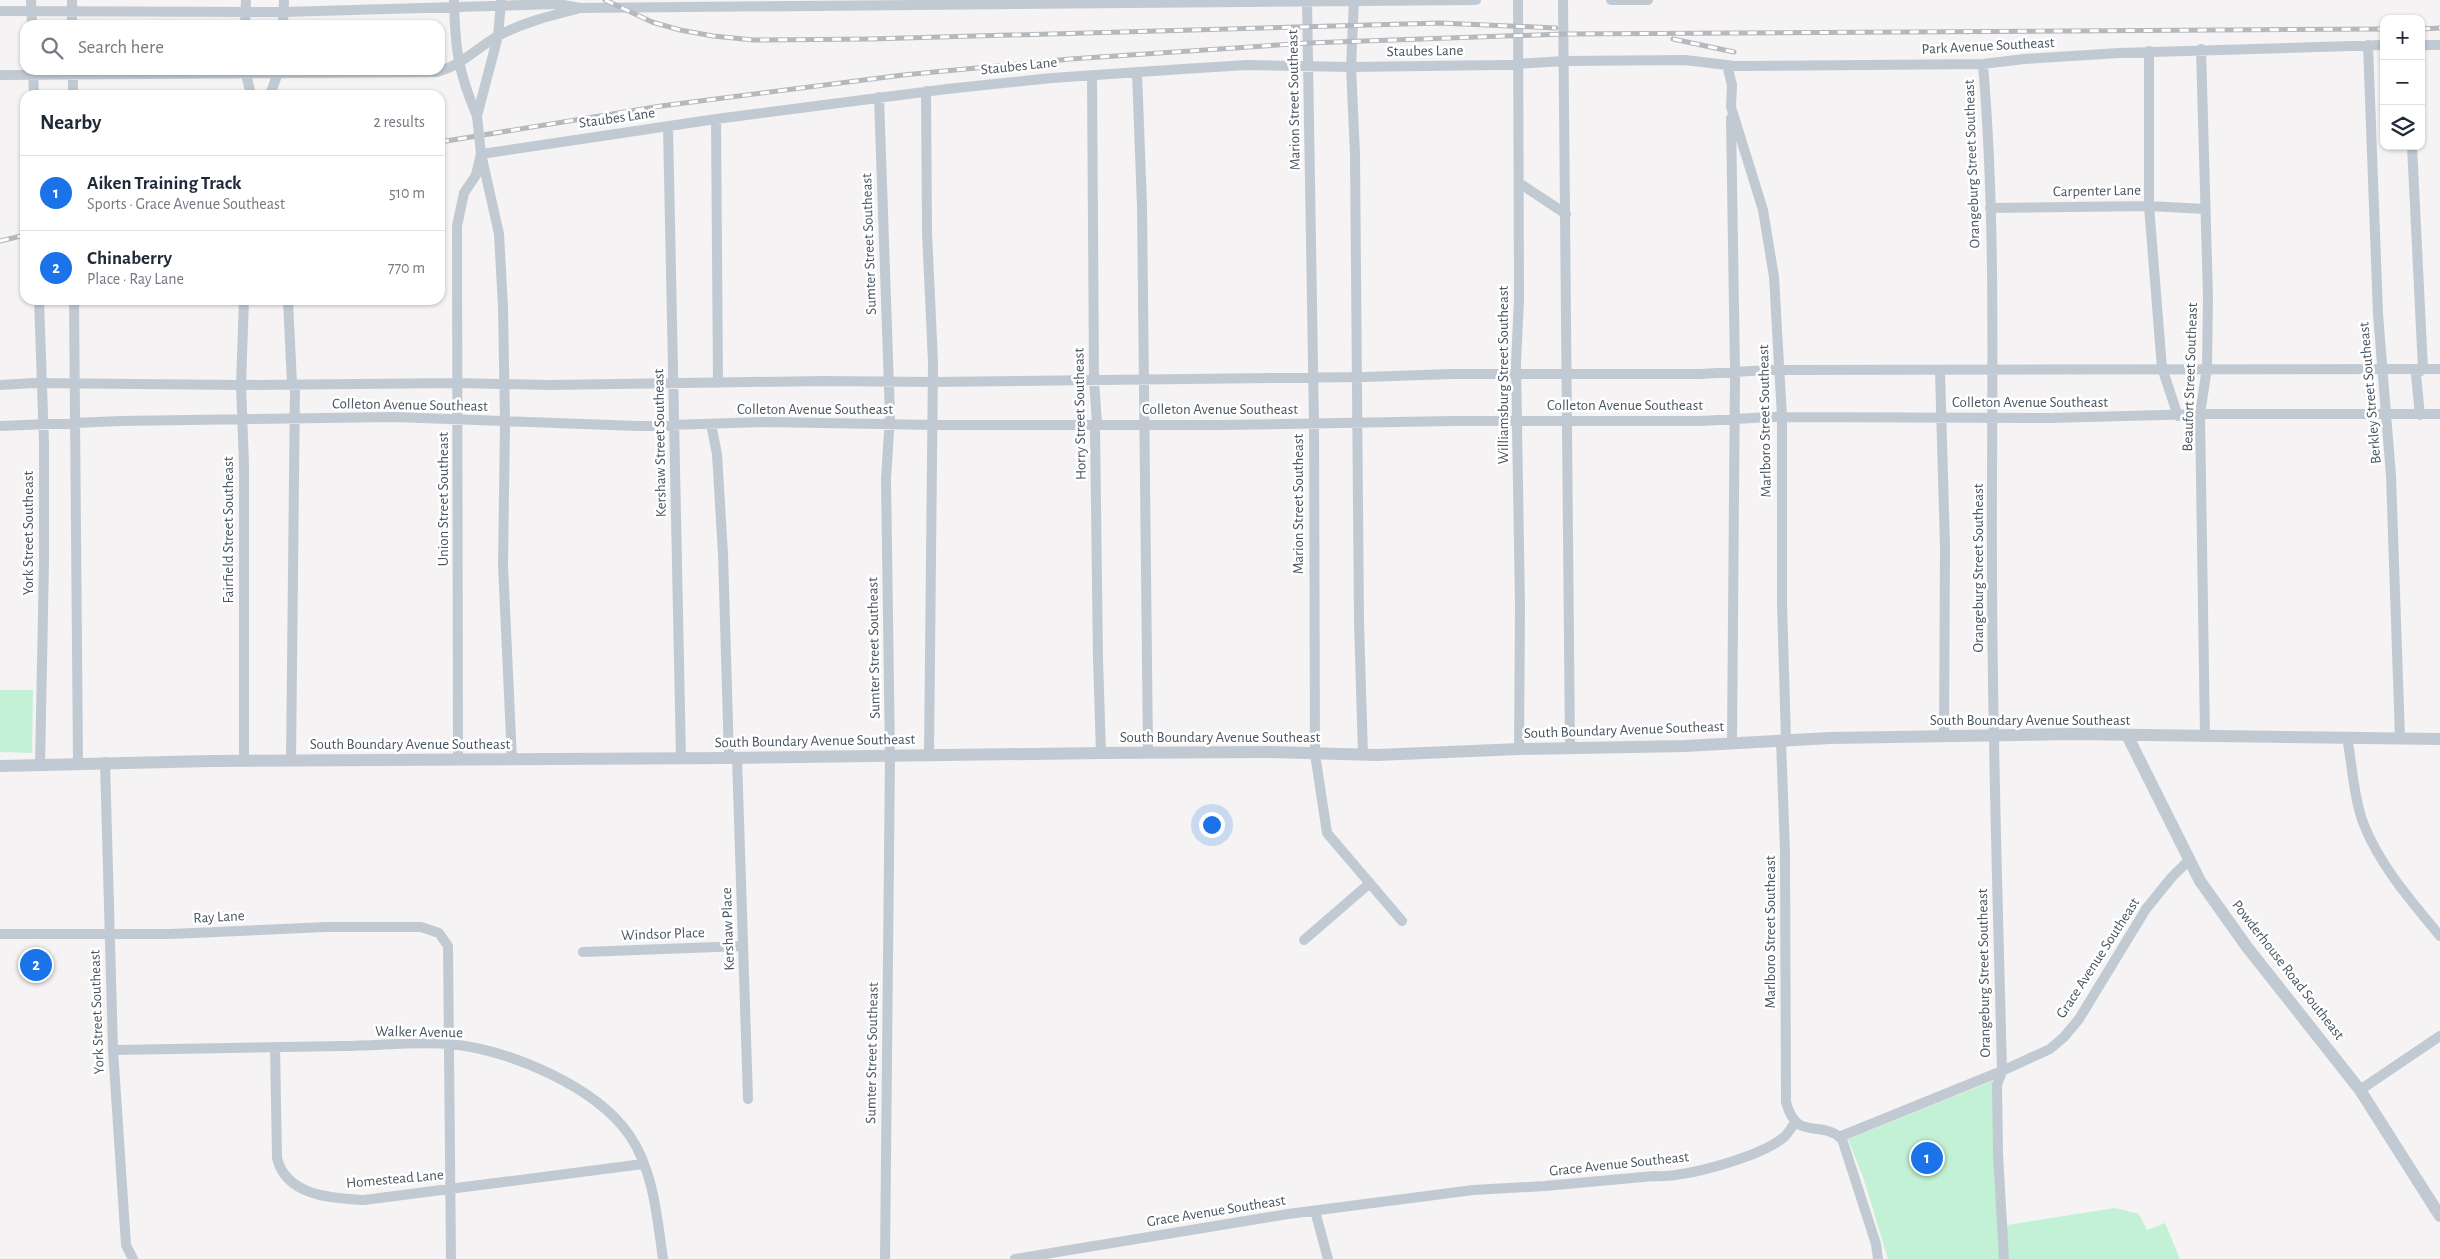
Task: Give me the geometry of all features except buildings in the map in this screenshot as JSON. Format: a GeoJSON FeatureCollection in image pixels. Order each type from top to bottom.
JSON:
{"type":"FeatureCollection","features":[{"type":"Feature","properties":{"kind":"street"},"geometry":{"type":"LineString","coordinates":[[31,0],[32,20]]}},
{"type":"Feature","properties":{"kind":"street"},"geometry":{"type":"LineString","coordinates":[[72,0],[72,20]]}},
{"type":"Feature","properties":{"kind":"street"},"geometry":{"type":"LineString","coordinates":[[245,20],[246,0]]}},
{"type":"Feature","properties":{"kind":"street"},"geometry":{"type":"LineString","coordinates":[[283,20],[284,0]]}},
{"type":"Feature","properties":{"kind":"street"},"geometry":{"type":"LineString","coordinates":[[1354,0],[1351,67],[1355,174],[1362,755]]}},
{"type":"Feature","properties":{"kind":"street"},"geometry":{"type":"LineString","coordinates":[[445,70],[498,36],[536,20],[580,8],[671,3],[1476,0]]}},
{"type":"Feature","properties":{"kind":"street","name":"Williamsburg Street Southeast"},"geometry":{"type":"LineString","coordinates":[[1518,0],[1520,64],[1517,374],[1519,749]]}},
{"type":"Feature","properties":{"kind":"street"},"geometry":{"type":"LineString","coordinates":[[1564,0],[1569,421],[1570,748]]}},
{"type":"Feature","properties":{"kind":"street"},"geometry":{"type":"LineString","coordinates":[[1611,0],[1648,0]]}},
{"type":"Feature","properties":{"kind":"street","name":"Marion Street Southeast"},"geometry":{"type":"LineString","coordinates":[[1307,1],[1314,424],[1315,754],[1327,833],[1402,920]]}},
{"type":"Feature","properties":{"kind":"street"},"geometry":{"type":"LineString","coordinates":[[0,12],[283,12],[454,4],[558,4],[580,8]]}},
{"type":"Feature","properties":{"kind":"street","name":"Union Street Southeast"},"geometry":{"type":"LineString","coordinates":[[454,4],[458,63],[463,82],[477,116],[481,154],[499,234],[503,307],[505,422],[503,565],[512,760]]}},
{"type":"Feature","properties":{"kind":"street","name":"Union Street Southeast"},"geometry":{"type":"LineString","coordinates":[[477,116],[498,36],[501,4]]}},
{"type":"Feature","properties":{"kind":"street","name":"Berkley Street Southeast"},"geometry":{"type":"LineString","coordinates":[[2368,45],[2382,369],[2391,476],[2400,738]]}},
{"type":"Feature","properties":{"kind":"street","name":"Park Avenue Southeast"},"geometry":{"type":"LineString","coordinates":[[1564,61],[1685,60],[1727,65],[1809,67],[1982,64],[2024,59],[2149,51],[2380,45]]}},
{"type":"Feature","properties":{"kind":"street"},"geometry":{"type":"LineString","coordinates":[[2425,45],[2440,45]]}},
{"type":"Feature","properties":{"kind":"street","name":"Beaufort Street Southeast"},"geometry":{"type":"LineString","coordinates":[[2201,49],[2208,298],[2207,368],[2200,414],[2204,736]]}},
{"type":"Feature","properties":{"kind":"street","name":"Beaufort Street Southeast"},"geometry":{"type":"LineString","coordinates":[[2149,51],[2150,206],[2162,368],[2178,416]]}},
{"type":"Feature","properties":{"kind":"street","name":"Staubes Lane"},"geometry":{"type":"LineString","coordinates":[[481,154],[716,119],[926,91],[1092,75],[1247,65],[1351,67],[1520,64],[1564,61]]}},
{"type":"Feature","properties":{"kind":"street","name":"Orangeburg Street Southeast"},"geometry":{"type":"LineString","coordinates":[[1982,64],[1990,208],[1994,371],[1994,735],[2002,1071],[1997,1085],[1997,1134],[2004,1259]]}},
{"type":"Feature","properties":{"kind":"street","name":"Marlboro Street Southeast"},"geometry":{"type":"LineString","coordinates":[[1727,65],[1732,85],[1735,372],[1732,743]]}},
{"type":"Feature","properties":{"kind":"street"},"geometry":{"type":"LineString","coordinates":[[1136,72],[1142,206],[1148,753]]}},
{"type":"Feature","properties":{"kind":"street"},"geometry":{"type":"LineString","coordinates":[[0,75],[20,73]]}},
{"type":"Feature","properties":{"kind":"street"},"geometry":{"type":"LineString","coordinates":[[34,75],[34,90]]}},
{"type":"Feature","properties":{"kind":"street"},"geometry":{"type":"LineString","coordinates":[[72,75],[73,90]]}},
{"type":"Feature","properties":{"kind":"street"},"geometry":{"type":"LineString","coordinates":[[246,75],[250,90]]}},
{"type":"Feature","properties":{"kind":"street"},"geometry":{"type":"LineString","coordinates":[[272,90],[278,75]]}},
{"type":"Feature","properties":{"kind":"street","name":"Horry Street Southeast"},"geometry":{"type":"LineString","coordinates":[[1092,75],[1094,379],[1097,424],[1098,659],[1101,753]]}},
{"type":"Feature","properties":{"kind":"street"},"geometry":{"type":"LineString","coordinates":[[926,91],[927,232],[933,382],[930,755]]}},
{"type":"Feature","properties":{"kind":"street","name":"Sumter Street Southeast"},"geometry":{"type":"LineString","coordinates":[[880,97],[889,424],[886,479],[890,756],[885,1259]]}},
{"type":"Feature","properties":{"kind":"street","name":"Marlboro Street Southeast"},"geometry":{"type":"LineString","coordinates":[[1731,107],[1763,210],[1774,277],[1780,370],[1782,417],[1786,1102],[1795,1122]]}},
{"type":"Feature","properties":{"kind":"street"},"geometry":{"type":"LineString","coordinates":[[716,119],[718,383]]}},
{"type":"Feature","properties":{"kind":"street","name":"Kershaw Street Southeast"},"geometry":{"type":"LineString","coordinates":[[668,126],[676,425],[681,759]]}},
{"type":"Feature","properties":{"kind":"street"},"geometry":{"type":"LineString","coordinates":[[2412,150],[2423,369],[2416,375],[2420,415]]}},
{"type":"Feature","properties":{"kind":"street","name":"Union Street Southeast"},"geometry":{"type":"LineString","coordinates":[[458,760],[457,226],[464,193],[476,174],[481,154]]}},
{"type":"Feature","properties":{"kind":"street"},"geometry":{"type":"LineString","coordinates":[[1519,183],[1566,214]]}},
{"type":"Feature","properties":{"kind":"street","name":"Carpenter Lane"},"geometry":{"type":"LineString","coordinates":[[1990,208],[2150,206],[2205,209]]}},
{"type":"Feature","properties":{"kind":"street","name":"York Street Southeast"},"geometry":{"type":"LineString","coordinates":[[39,305],[43,425],[44,562],[40,766]]}},
{"type":"Feature","properties":{"kind":"street"},"geometry":{"type":"LineString","coordinates":[[74,305],[78,764]]}},
{"type":"Feature","properties":{"kind":"street","name":"Fairfield Street Southeast"},"geometry":{"type":"LineString","coordinates":[[244,305],[241,385],[244,761]]}},
{"type":"Feature","properties":{"kind":"street"},"geometry":{"type":"LineString","coordinates":[[288,305],[295,419],[291,761]]}},
{"type":"Feature","properties":{"kind":"street","name":"Colleton Avenue Southeast"},"geometry":{"type":"LineString","coordinates":[[0,385],[674,384],[888,380],[933,382],[1144,378],[1356,377],[1780,370],[2440,369]]}},
{"type":"Feature","properties":{"kind":"street"},"geometry":{"type":"LineString","coordinates":[[1940,371],[1945,547],[1944,736]]}},
{"type":"Feature","properties":{"kind":"street","name":"Colleton Avenue Southeast"},"geometry":{"type":"LineString","coordinates":[[0,426],[242,418],[394,417],[638,426],[776,422],[932,425],[1357,424],[1782,417],[1993,418],[2178,416],[2200,414],[2440,414]]}},
{"type":"Feature","properties":{"kind":"street"},"geometry":{"type":"LineString","coordinates":[[711,424],[717,454],[723,545],[733,758]]}},
{"type":"Feature","properties":{"kind":"street","name":"South Boundary Avenue Southeast"},"geometry":{"type":"LineString","coordinates":[[0,766],[40,766],[105,762],[681,759],[1101,753],[1362,755],[1519,749],[1685,746],[1783,740],[1994,735],[2440,739]]}},
{"type":"Feature","properties":{"kind":"street","name":"Powderhouse Road Southeast"},"geometry":{"type":"LineString","coordinates":[[2127,735],[2188,861],[2224,918],[2360,1090],[2440,1216]]}},
{"type":"Feature","properties":{"kind":"street"},"geometry":{"type":"LineString","coordinates":[[2347,738],[2364,824],[2379,856],[2396,882],[2440,936]]}},
{"type":"Feature","properties":{"kind":"street","name":"Kershaw Place"},"geometry":{"type":"LineString","coordinates":[[733,758],[744,946],[748,1099]]}},
{"type":"Feature","properties":{"kind":"street","name":"York Street Southeast"},"geometry":{"type":"LineString","coordinates":[[105,762],[113,1050],[126,1244],[133,1259]]}},
{"type":"Feature","properties":{"kind":"street","name":"Grace Avenue Southeast"},"geometry":{"type":"LineString","coordinates":[[1839,1137],[2002,1071],[2050,1049],[2064,1037],[2099,988],[2146,909],[2171,878],[2188,861]]}},
{"type":"Feature","properties":{"kind":"street"},"geometry":{"type":"LineString","coordinates":[[1304,940],[1370,883]]}},
{"type":"Feature","properties":{"kind":"street","name":"Ray Lane"},"geometry":{"type":"LineString","coordinates":[[0,934],[109,932],[170,934],[326,927],[421,927],[439,933],[448,946],[450,1044]]}},
{"type":"Feature","properties":{"kind":"street","name":"Windsor Place"},"geometry":{"type":"LineString","coordinates":[[583,952],[744,946]]}},
{"type":"Feature","properties":{"kind":"street"},"geometry":{"type":"LineString","coordinates":[[2360,1090],[2440,1036]]}},
{"type":"Feature","properties":{"kind":"street"},"geometry":{"type":"LineString","coordinates":[[450,1044],[449,1189],[451,1259]]}},
{"type":"Feature","properties":{"kind":"street","name":"Walker Avenue"},"geometry":{"type":"LineString","coordinates":[[113,1050],[450,1044],[509,1057],[575,1088],[617,1121],[630,1136],[643,1164],[654,1197],[663,1259]]}},
{"type":"Feature","properties":{"kind":"street","name":"Homestead Lane"},"geometry":{"type":"LineString","coordinates":[[275,1047],[277,1158],[280,1169],[286,1179],[306,1191],[333,1198],[364,1200],[643,1164]]}},
{"type":"Feature","properties":{"kind":"street"},"geometry":{"type":"LineString","coordinates":[[1795,1122],[1799,1126],[1831,1131],[1839,1137],[1849,1157],[1876,1244],[1878,1259]]}},
{"type":"Feature","properties":{"kind":"street","name":"Grace Avenue Southeast"},"geometry":{"type":"LineString","coordinates":[[1015,1259],[1315,1211],[1473,1190],[1545,1186],[1654,1176],[1666,1177],[1721,1166],[1760,1150],[1784,1137],[1795,1122]]}},
{"type":"Feature","properties":{"kind":"street"},"geometry":{"type":"LineString","coordinates":[[1315,1211],[1328,1259]]}},
{"type":"Feature","properties":{"kind":"green space"},"geometry":{"type":"Polygon","coordinates":[[[0,690],[33,690],[32,753],[0,752],[0,690]]]}},
{"type":"Feature","properties":{"kind":"green space"},"geometry":{"type":"Polygon","coordinates":[[[1995,1080],[2001,1226],[2115,1208],[2139,1214],[2147,1230],[2165,1223],[2180,1259],[1888,1259],[1863,1177],[1848,1139],[1995,1080]]]}},
{"type":"Feature","properties":{"kind":"railway"},"geometry":{"type":"LineString","coordinates":[[605,0],[652,22],[680,30],[713,36],[754,40],[870,39],[1440,23],[1556,28]]}},
{"type":"Feature","properties":{"kind":"railway"},"geometry":{"type":"LineString","coordinates":[[2425,29],[2440,28]]}},
{"type":"Feature","properties":{"kind":"railway"},"geometry":{"type":"LineString","coordinates":[[445,141],[661,106],[903,75],[1070,59],[1308,43],[1564,34],[2380,29]]}},
{"type":"Feature","properties":{"kind":"railway"},"geometry":{"type":"LineString","coordinates":[[1673,39],[1734,52]]}},
{"type":"Feature","properties":{"kind":"railway"},"geometry":{"type":"LineString","coordinates":[[0,241],[20,236]]}},
{"type":"Feature","properties":{"kind":"place","name":"Chinaberry"},"geometry":{"type":"Point","coordinates":[36,965]}},
{"type":"Feature","properties":{"kind":"place","name":"Aiken Training Track"},"geometry":{"type":"Point","coordinates":[1927,1158]}}]}
